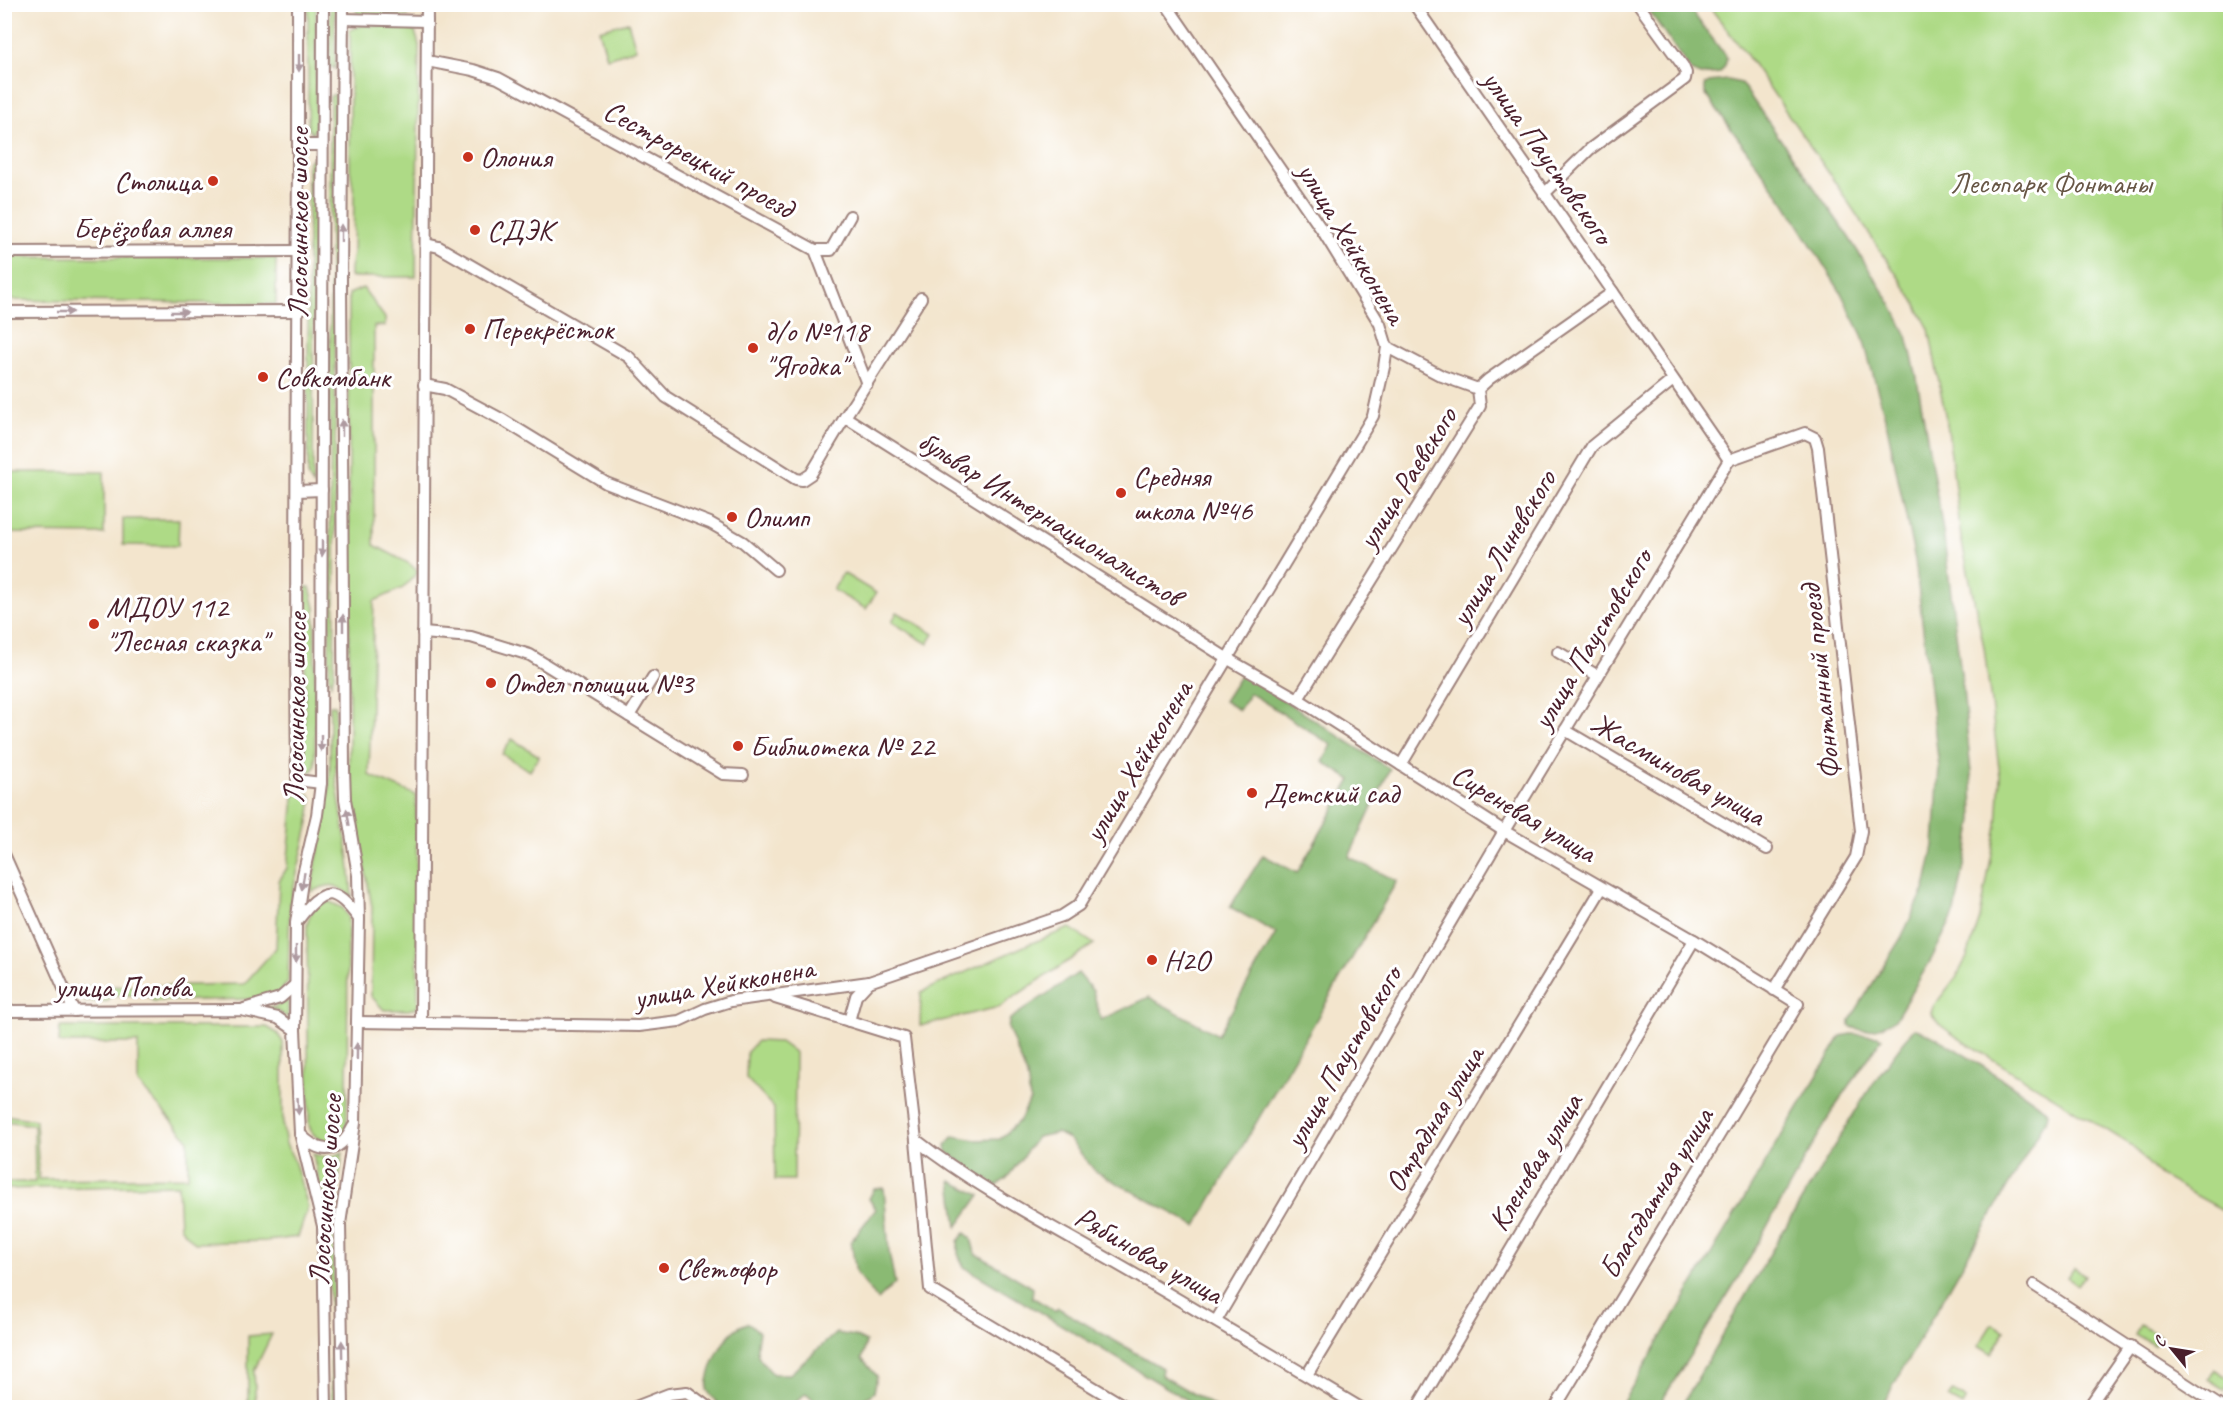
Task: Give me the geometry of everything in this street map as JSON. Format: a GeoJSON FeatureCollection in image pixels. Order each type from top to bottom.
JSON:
{"type":"FeatureCollection","features":[{"type":"Feature","properties":{"kind":"street"},"geometry":{"type":"LineString","coordinates":[[298,4],[299,311],[295,630],[297,780],[321,783]]}},
{"type":"Feature","properties":{"kind":"street","name":"Лососинское шоссе"},"geometry":{"type":"LineString","coordinates":[[323,4],[321,783],[296,923],[295,1030],[300,1133],[322,1226],[326,1407]]}},
{"type":"Feature","properties":{"kind":"street","name":"Лососинское шоссе"},"geometry":{"type":"LineString","coordinates":[[343,4],[343,691],[345,799],[358,875],[359,920],[355,1123],[340,1224],[343,1407]]}},
{"type":"Feature","properties":{"kind":"street"},"geometry":{"type":"LineString","coordinates":[[421,1023],[428,4]]}},
{"type":"Feature","properties":{"kind":"street","name":"улица Хейкконена"},"geometry":{"type":"LineString","coordinates":[[357,1022],[646,1026],[679,1021],[705,1009],[731,1002],[869,982],[1062,916],[1079,905],[1373,416],[1386,347],[1380,324],[1324,233],[1166,4]]}},
{"type":"Feature","properties":{"kind":"street","name":"улица Паустовского"},"geometry":{"type":"LineString","coordinates":[[1216,1321],[1504,831],[1729,460],[1414,4]]}},
{"type":"Feature","properties":{"kind":"street"},"geometry":{"type":"LineString","coordinates":[[1544,194],[1590,149],[1685,79],[1686,73],[1683,66],[1638,4]]}},
{"type":"Feature","properties":{"kind":"street"},"geometry":{"type":"LineString","coordinates":[[343,19],[427,21]]}},
{"type":"Feature","properties":{"kind":"street","name":"Сестрорецкий проезд"},"geometry":{"type":"LineString","coordinates":[[427,62],[473,70],[498,78],[815,250],[867,384]]}},
{"type":"Feature","properties":{"kind":"street"},"geometry":{"type":"LineString","coordinates":[[323,81],[342,80]]}},
{"type":"Feature","properties":{"kind":"street"},"geometry":{"type":"LineString","coordinates":[[299,145],[322,145]]}},
{"type":"Feature","properties":{"kind":"street"},"geometry":{"type":"LineString","coordinates":[[815,250],[831,250],[850,216]]}},
{"type":"Feature","properties":{"kind":"street"},"geometry":{"type":"LineString","coordinates":[[426,244],[439,247],[629,357],[666,397],[796,479],[802,480],[811,474],[921,298]]}},
{"type":"Feature","properties":{"kind":"street","name":"Берёзовая аллея"},"geometry":{"type":"LineString","coordinates":[[4,252],[299,251]]}},
{"type":"Feature","properties":{"kind":"street","name":"улица Раевского"},"geometry":{"type":"LineString","coordinates":[[1298,699],[1480,406],[1478,389],[1613,292]]}},
{"type":"Feature","properties":{"kind":"street"},"geometry":{"type":"LineString","coordinates":[[4,312],[299,311]]}},
{"type":"Feature","properties":{"kind":"street"},"geometry":{"type":"LineString","coordinates":[[1386,347],[1442,376],[1478,389]]}},
{"type":"Feature","properties":{"kind":"street","name":"улица Линевского"},"geometry":{"type":"LineString","coordinates":[[1401,765],[1592,446],[1673,380]]}},
{"type":"Feature","properties":{"kind":"street"},"geometry":{"type":"LineString","coordinates":[[424,385],[445,389],[503,420],[606,483],[710,523],[743,542],[776,570]]}},
{"type":"Feature","properties":{"kind":"street","name":"бульвар Интернационалистов"},"geometry":{"type":"LineString","coordinates":[[845,417],[1228,658]]}},
{"type":"Feature","properties":{"kind":"street","name":"Фонтанный проезд"},"geometry":{"type":"LineString","coordinates":[[1729,460],[1804,433],[1815,438],[1818,448],[1861,831],[1856,857],[1774,990]]}},
{"type":"Feature","properties":{"kind":"street"},"geometry":{"type":"LineString","coordinates":[[297,491],[322,490]]}},
{"type":"Feature","properties":{"kind":"street"},"geometry":{"type":"LineString","coordinates":[[423,633],[471,637],[530,655],[723,774],[743,775]]}},
{"type":"Feature","properties":{"kind":"street"},"geometry":{"type":"LineString","coordinates":[[1558,652],[1598,676]]}},
{"type":"Feature","properties":{"kind":"street","name":"Сиреневая улица"},"geometry":{"type":"LineString","coordinates":[[1228,658],[1298,699],[1504,831],[1694,940],[1798,1004]]}},
{"type":"Feature","properties":{"kind":"street"},"geometry":{"type":"LineString","coordinates":[[629,716],[653,677]]}},
{"type":"Feature","properties":{"kind":"street"},"geometry":{"type":"LineString","coordinates":[[321,692],[343,691]]}},
{"type":"Feature","properties":{"kind":"street","name":"Жасминовая улица"},"geometry":{"type":"LineString","coordinates":[[1565,730],[1767,849]]}},
{"type":"Feature","properties":{"kind":"street"},"geometry":{"type":"LineString","coordinates":[[4,854],[74,1011]]}},
{"type":"Feature","properties":{"kind":"street","name":"Отрадная улица"},"geometry":{"type":"LineString","coordinates":[[1307,1375],[1602,888]]}},
{"type":"Feature","properties":{"kind":"street"},"geometry":{"type":"LineString","coordinates":[[296,923],[312,901],[321,895],[332,894],[342,899],[359,920]]}},
{"type":"Feature","properties":{"kind":"street","name":"Кленовая улица"},"geometry":{"type":"LineString","coordinates":[[1417,1407],[1694,940]]}},
{"type":"Feature","properties":{"kind":"street"},"geometry":{"type":"LineString","coordinates":[[849,1021],[856,996],[869,982]]}},
{"type":"Feature","properties":{"kind":"street","name":"улица Попова"},"geometry":{"type":"LineString","coordinates":[[241,1010],[280,998],[296,985]]}},
{"type":"Feature","properties":{"kind":"street"},"geometry":{"type":"LineString","coordinates":[[772,997],[904,1038],[930,1289],[1128,1407]]}},
{"type":"Feature","properties":{"kind":"street","name":"Благодатная улица"},"geometry":{"type":"LineString","coordinates":[[1555,1407],[1798,1004]]}},
{"type":"Feature","properties":{"kind":"street","name":"улица Попова"},"geometry":{"type":"LineString","coordinates":[[4,1011],[241,1010],[278,1018],[295,1030]]}},
{"type":"Feature","properties":{"kind":"street"},"geometry":{"type":"LineString","coordinates":[[300,1133],[312,1145],[324,1150],[344,1142],[355,1123]]}},
{"type":"Feature","properties":{"kind":"street","name":"Рябиновая улица"},"geometry":{"type":"LineString","coordinates":[[916,1140],[989,1190],[1361,1407]]}},
{"type":"Feature","properties":{"kind":"street"},"geometry":{"type":"LineString","coordinates":[[2034,1285],[2223,1407]]}},
{"type":"Feature","properties":{"kind":"street"},"geometry":{"type":"LineString","coordinates":[[2088,1407],[2131,1346]]}},
{"type":"Feature","properties":{"kind":"street"},"geometry":{"type":"LineString","coordinates":[[633,1407],[669,1394],[687,1392],[709,1407]]}},
{"type":"Feature","properties":{"kind":"green space"},"geometry":{"type":"Polygon","coordinates":[[[308,5],[316,5],[316,124],[313,135],[308,128],[308,5]]]}},
{"type":"Feature","properties":{"kind":"green space"},"geometry":{"type":"Polygon","coordinates":[[[330,5],[335,5],[335,69],[330,66],[330,5]]]}},
{"type":"Feature","properties":{"kind":"green space"},"geometry":{"type":"Polygon","coordinates":[[[353,5],[416,5],[415,10],[407,16],[358,14],[353,5]]]}},
{"type":"Feature","properties":{"kind":"green space"},"geometry":{"type":"Polygon","coordinates":[[[1645,5],[1687,5],[1727,58],[1720,73],[1700,75],[1691,71],[1645,5]]]}},
{"type":"Feature","properties":{"kind":"green space","name":"Лесопарк Фонтаны"},"geometry":{"type":"Polygon","coordinates":[[[1708,5],[2230,5],[2230,1214],[2160,1176],[2131,1145],[1955,1036],[1939,1024],[1931,1013],[1933,1007],[1957,976],[1967,957],[1980,918],[1997,826],[2000,776],[1984,647],[1961,538],[1948,430],[1929,329],[1913,299],[1824,166],[1746,54],[1708,5]]]}},
{"type":"Feature","properties":{"kind":"green space"},"geometry":{"type":"Polygon","coordinates":[[[628,22],[636,49],[607,58],[599,30],[628,22]]]}},
{"type":"Feature","properties":{"kind":"green space"},"geometry":{"type":"Polygon","coordinates":[[[362,25],[408,27],[415,31],[419,45],[416,277],[350,277],[353,254],[354,193],[350,169],[350,30],[362,25]]]}},
{"type":"Feature","properties":{"kind":"green space"},"geometry":{"type":"Polygon","coordinates":[[[5,36],[12,47],[9,63],[5,67],[5,36]]]}},
{"type":"Feature","properties":{"kind":"green space"},"geometry":{"type":"Polygon","coordinates":[[[1727,80],[1741,83],[1848,236],[1891,304],[1907,336],[1916,373],[1943,531],[1963,689],[1973,820],[1955,912],[1932,958],[1896,1018],[1886,1025],[1868,1030],[1850,1026],[1850,1020],[1901,938],[1925,888],[1934,846],[1939,767],[1915,560],[1886,421],[1862,335],[1840,291],[1785,203],[1705,93],[1705,85],[1709,82],[1727,80]]]}},
{"type":"Feature","properties":{"kind":"green space"},"geometry":{"type":"Polygon","coordinates":[[[335,94],[335,602],[334,674],[331,684],[329,676],[330,96],[335,94]]]}},
{"type":"Feature","properties":{"kind":"green space"},"geometry":{"type":"Polygon","coordinates":[[[311,158],[314,162],[313,485],[308,477],[308,163],[311,158]]]}},
{"type":"Feature","properties":{"kind":"green space"},"geometry":{"type":"Polygon","coordinates":[[[5,257],[276,258],[276,304],[5,300],[5,257]]]}},
{"type":"Feature","properties":{"kind":"green space"},"geometry":{"type":"Polygon","coordinates":[[[363,288],[385,318],[385,326],[374,326],[374,545],[410,564],[418,572],[403,588],[374,601],[369,775],[416,795],[418,1005],[408,1010],[384,1010],[371,996],[372,907],[349,780],[349,294],[363,288]]]}},
{"type":"Feature","properties":{"kind":"green space"},"geometry":{"type":"Polygon","coordinates":[[[5,472],[104,472],[104,534],[5,533],[5,472]]]}},
{"type":"Feature","properties":{"kind":"green space"},"geometry":{"type":"Polygon","coordinates":[[[123,519],[179,519],[178,546],[123,545],[123,519]]]}},
{"type":"Feature","properties":{"kind":"green space"},"geometry":{"type":"Polygon","coordinates":[[[843,573],[876,593],[866,609],[833,590],[843,573]]]}},
{"type":"Feature","properties":{"kind":"green space"},"geometry":{"type":"Polygon","coordinates":[[[306,587],[310,587],[315,608],[315,766],[312,771],[307,771],[304,766],[306,587]]]}},
{"type":"Feature","properties":{"kind":"green space"},"geometry":{"type":"Polygon","coordinates":[[[897,612],[934,634],[928,644],[892,622],[897,612]]]}},
{"type":"Feature","properties":{"kind":"green space"},"geometry":{"type":"Polygon","coordinates":[[[1242,673],[1390,769],[1349,857],[1397,881],[1196,1226],[1095,1171],[1069,1139],[1057,1133],[1037,1137],[1007,1178],[996,1186],[947,1152],[946,1145],[954,1136],[976,1140],[1000,1139],[1020,1120],[1030,1100],[1027,1076],[1008,1028],[1010,1019],[1078,973],[1093,991],[1101,1020],[1149,997],[1218,1035],[1276,933],[1230,907],[1263,855],[1297,873],[1351,780],[1323,762],[1332,745],[1250,693],[1239,710],[1224,701],[1242,673]]]}},
{"type":"Feature","properties":{"kind":"green space"},"geometry":{"type":"Polygon","coordinates":[[[330,705],[335,705],[336,779],[349,859],[352,897],[337,887],[328,885],[311,892],[325,821],[329,786],[330,705]]]}},
{"type":"Feature","properties":{"kind":"green space"},"geometry":{"type":"Polygon","coordinates":[[[512,739],[539,756],[530,771],[502,754],[512,739]]]}},
{"type":"Feature","properties":{"kind":"green space"},"geometry":{"type":"Polygon","coordinates":[[[303,790],[312,798],[309,822],[290,903],[288,982],[278,994],[258,999],[153,1001],[146,995],[112,995],[108,1001],[85,1002],[83,987],[244,984],[276,948],[279,881],[287,868],[294,797],[303,790]]]}},
{"type":"Feature","properties":{"kind":"green space"},"geometry":{"type":"Polygon","coordinates":[[[330,902],[343,908],[348,917],[347,1123],[335,1139],[322,1140],[316,1137],[309,1125],[307,925],[317,906],[330,902]]]}},
{"type":"Feature","properties":{"kind":"green space"},"geometry":{"type":"Polygon","coordinates":[[[1070,928],[1094,944],[999,1007],[920,1026],[921,992],[1070,928]]]}},
{"type":"Feature","properties":{"kind":"green space"},"geometry":{"type":"Polygon","coordinates":[[[288,1000],[288,1018],[276,1010],[256,1009],[275,1007],[288,1000]]]}},
{"type":"Feature","properties":{"kind":"green space"},"geometry":{"type":"Polygon","coordinates":[[[60,1027],[267,1027],[277,1033],[283,1042],[283,1128],[286,1144],[294,1160],[308,1207],[298,1237],[267,1241],[195,1243],[180,1227],[178,1185],[5,1189],[5,1182],[35,1182],[34,1125],[5,1121],[5,1115],[36,1120],[39,1179],[188,1177],[188,1139],[138,1083],[138,1043],[59,1043],[60,1027]]]}},
{"type":"Feature","properties":{"kind":"green space"},"geometry":{"type":"Polygon","coordinates":[[[1914,1029],[1959,1051],[2048,1112],[2047,1118],[1881,1407],[1681,1407],[1853,1115],[1914,1029]]]}},
{"type":"Feature","properties":{"kind":"green space"},"geometry":{"type":"Polygon","coordinates":[[[1851,1034],[1882,1038],[1831,1113],[1738,1278],[1658,1407],[1620,1407],[1841,1036],[1851,1034]]]}},
{"type":"Feature","properties":{"kind":"green space"},"geometry":{"type":"Polygon","coordinates":[[[757,1041],[780,1042],[795,1053],[794,1180],[775,1180],[774,1108],[746,1078],[747,1052],[757,1041]]]}},
{"type":"Feature","properties":{"kind":"green space"},"geometry":{"type":"Polygon","coordinates":[[[343,1152],[333,1224],[337,1407],[332,1408],[328,1225],[313,1154],[328,1157],[343,1152]]]}},
{"type":"Feature","properties":{"kind":"green space"},"geometry":{"type":"Polygon","coordinates":[[[951,1181],[980,1195],[957,1227],[951,1181]]]}},
{"type":"Feature","properties":{"kind":"green space"},"geometry":{"type":"Polygon","coordinates":[[[884,1188],[889,1252],[895,1283],[878,1300],[856,1273],[851,1241],[876,1209],[869,1199],[874,1189],[884,1188]]]}},
{"type":"Feature","properties":{"kind":"green space"},"geometry":{"type":"Polygon","coordinates":[[[965,1233],[971,1238],[975,1253],[1033,1288],[1032,1297],[1055,1311],[1058,1308],[1162,1368],[1161,1375],[1216,1407],[1199,1407],[964,1267],[958,1254],[958,1241],[965,1233]]]}},
{"type":"Feature","properties":{"kind":"green space"},"geometry":{"type":"Polygon","coordinates":[[[2074,1268],[2085,1275],[2078,1285],[2067,1278],[2074,1268]]]}},
{"type":"Feature","properties":{"kind":"green space"},"geometry":{"type":"Polygon","coordinates":[[[749,1323],[759,1332],[758,1355],[773,1374],[790,1374],[836,1333],[854,1336],[866,1342],[862,1359],[877,1376],[874,1392],[854,1407],[821,1407],[806,1393],[791,1407],[720,1407],[707,1390],[714,1360],[732,1332],[749,1323]]]}},
{"type":"Feature","properties":{"kind":"green space"},"geometry":{"type":"Polygon","coordinates":[[[1992,1324],[2005,1331],[1991,1354],[1978,1346],[1992,1324]]]}},
{"type":"Feature","properties":{"kind":"green space"},"geometry":{"type":"Polygon","coordinates":[[[2140,1325],[2160,1336],[2154,1345],[2135,1334],[2140,1325]]]}},
{"type":"Feature","properties":{"kind":"green space"},"geometry":{"type":"Polygon","coordinates":[[[272,1334],[254,1371],[256,1407],[248,1407],[248,1336],[272,1334]]]}},
{"type":"Feature","properties":{"kind":"green space"},"geometry":{"type":"Polygon","coordinates":[[[2214,1369],[2230,1379],[2225,1390],[2208,1379],[2214,1369]]]}},
{"type":"Feature","properties":{"kind":"green space"},"geometry":{"type":"Polygon","coordinates":[[[1953,1391],[1966,1399],[1962,1406],[1948,1398],[1953,1391]]]}},
{"type":"Feature","properties":{"kind":"place","name":"Олония"},"geometry":{"type":"Point","coordinates":[468,157]}},
{"type":"Feature","properties":{"kind":"place","name":"Столица"},"geometry":{"type":"Point","coordinates":[213,181]}},
{"type":"Feature","properties":{"kind":"place","name":"СДЭК"},"geometry":{"type":"Point","coordinates":[475,230]}},
{"type":"Feature","properties":{"kind":"place","name":"Перекрёсток"},"geometry":{"type":"Point","coordinates":[470,329]}},
{"type":"Feature","properties":{"kind":"place","name":"д/о №118 \"Ягодка\""},"geometry":{"type":"Point","coordinates":[753,348]}},
{"type":"Feature","properties":{"kind":"place","name":"Совкомбанк"},"geometry":{"type":"Point","coordinates":[263,377]}},
{"type":"Feature","properties":{"kind":"place","name":"Средняя школа №46"},"geometry":{"type":"Point","coordinates":[1121,493]}},
{"type":"Feature","properties":{"kind":"place","name":"Олимп"},"geometry":{"type":"Point","coordinates":[732,517]}},
{"type":"Feature","properties":{"kind":"place","name":"МДОУ 112 \"Лесная сказка\""},"geometry":{"type":"Point","coordinates":[94,624]}},
{"type":"Feature","properties":{"kind":"place","name":"Отдел полиции №3"},"geometry":{"type":"Point","coordinates":[491,683]}},
{"type":"Feature","properties":{"kind":"place","name":"Библиотека № 22"},"geometry":{"type":"Point","coordinates":[738,746]}},
{"type":"Feature","properties":{"kind":"place","name":"Детский сад"},"geometry":{"type":"Point","coordinates":[1252,793]}},
{"type":"Feature","properties":{"kind":"place","name":"H2O"},"geometry":{"type":"Point","coordinates":[1152,960]}},
{"type":"Feature","properties":{"kind":"place","name":"Светофор"},"geometry":{"type":"Point","coordinates":[664,1268]}}]}
